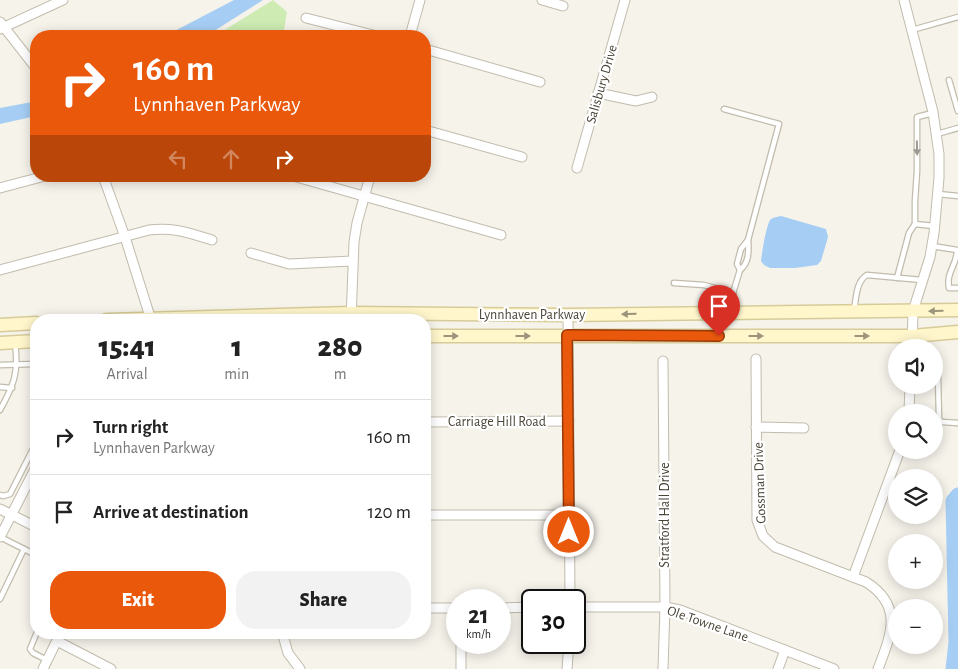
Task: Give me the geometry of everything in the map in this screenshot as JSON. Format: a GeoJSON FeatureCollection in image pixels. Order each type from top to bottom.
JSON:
{"type":"FeatureCollection","features":[{"type":"Feature","properties":{"kind":"main road","name":"Lynnhaven Parkway"},"geometry":{"type":"LineString","coordinates":[[431,316],[958,310]]}},
{"type":"Feature","properties":{"kind":"main road"},"geometry":{"type":"LineString","coordinates":[[0,324],[30,323]]}},
{"type":"Feature","properties":{"kind":"main road","name":"Lynnhaven Parkway"},"geometry":{"type":"LineString","coordinates":[[926,339],[958,332]]}},
{"type":"Feature","properties":{"kind":"main road","name":"Lynnhaven Parkway"},"geometry":{"type":"LineString","coordinates":[[431,336],[567,335],[888,342]]}},
{"type":"Feature","properties":{"kind":"main road"},"geometry":{"type":"LineString","coordinates":[[0,343],[30,341]]}},
{"type":"Feature","properties":{"kind":"street"},"geometry":{"type":"LineString","coordinates":[[30,61],[2,26],[63,0]]}},
{"type":"Feature","properties":{"kind":"street"},"geometry":{"type":"LineString","coordinates":[[412,30],[420,0]]}},
{"type":"Feature","properties":{"kind":"street"},"geometry":{"type":"LineString","coordinates":[[542,0],[563,6]]}},
{"type":"Feature","properties":{"kind":"street","name":"Salisbury Drive"},"geometry":{"type":"LineString","coordinates":[[577,168],[625,0]]}},
{"type":"Feature","properties":{"kind":"street"},"geometry":{"type":"LineString","coordinates":[[904,0],[933,113],[937,134],[939,170],[932,246],[913,311],[912,339]]}},
{"type":"Feature","properties":{"kind":"street"},"geometry":{"type":"LineString","coordinates":[[306,18],[353,30]]}},
{"type":"Feature","properties":{"kind":"street"},"geometry":{"type":"LineString","coordinates":[[431,51],[540,82]]}},
{"type":"Feature","properties":{"kind":"street"},"geometry":{"type":"LineString","coordinates":[[598,93],[636,100],[652,98]]}},
{"type":"Feature","properties":{"kind":"street"},"geometry":{"type":"LineString","coordinates":[[431,132],[522,157]]}},
{"type":"Feature","properties":{"kind":"street"},"geometry":{"type":"LineString","coordinates":[[0,188],[30,180]]}},
{"type":"Feature","properties":{"kind":"street"},"geometry":{"type":"LineString","coordinates":[[105,182],[126,237],[149,314]]}},
{"type":"Feature","properties":{"kind":"street"},"geometry":{"type":"LineString","coordinates":[[315,182],[501,235]]}},
{"type":"Feature","properties":{"kind":"street"},"geometry":{"type":"LineString","coordinates":[[351,314],[352,262],[357,223],[368,182]]}},
{"type":"Feature","properties":{"kind":"street"},"geometry":{"type":"LineString","coordinates":[[0,270],[149,230],[179,229],[212,240]]}},
{"type":"Feature","properties":{"kind":"street"},"geometry":{"type":"LineString","coordinates":[[251,253],[289,264],[352,262]]}},
{"type":"Feature","properties":{"kind":"street"},"geometry":{"type":"LineString","coordinates":[[568,315],[570,589]]}},
{"type":"Feature","properties":{"kind":"street","name":"Gossman Drive"},"geometry":{"type":"LineString","coordinates":[[756,360],[757,520],[763,536],[775,547],[866,582],[878,592],[884,599],[892,618],[891,634],[878,669]]}},
{"type":"Feature","properties":{"kind":"street","name":"Stratford Hall Drive"},"geometry":{"type":"LineString","coordinates":[[662,669],[665,607],[663,361]]}},
{"type":"Feature","properties":{"kind":"street","name":"Carriage Hill Road"},"geometry":{"type":"LineString","coordinates":[[431,422],[568,421]]}},
{"type":"Feature","properties":{"kind":"street"},"geometry":{"type":"LineString","coordinates":[[756,427],[804,428]]}},
{"type":"Feature","properties":{"kind":"street"},"geometry":{"type":"LineString","coordinates":[[853,577],[897,459]]}},
{"type":"Feature","properties":{"kind":"street"},"geometry":{"type":"LineString","coordinates":[[0,537],[30,479]]}},
{"type":"Feature","properties":{"kind":"street"},"geometry":{"type":"LineString","coordinates":[[0,509],[30,524]]}},
{"type":"Feature","properties":{"kind":"street"},"geometry":{"type":"LineString","coordinates":[[431,515],[569,514]]}},
{"type":"Feature","properties":{"kind":"street","name":"Ole Towne Lane"},"geometry":{"type":"LineString","coordinates":[[586,607],[665,607],[680,610],[834,669]]}},
{"type":"Feature","properties":{"kind":"street"},"geometry":{"type":"LineString","coordinates":[[431,608],[446,608]]}},
{"type":"Feature","properties":{"kind":"street"},"geometry":{"type":"LineString","coordinates":[[284,639],[288,654],[300,669]]}},
{"type":"Feature","properties":{"kind":"street"},"geometry":{"type":"LineString","coordinates":[[43,669],[57,641],[111,669]]}},
{"type":"Feature","properties":{"kind":"street"},"geometry":{"type":"LineString","coordinates":[[778,669],[785,650]]}},
{"type":"Feature","properties":{"kind":"street"},"geometry":{"type":"LineString","coordinates":[[461,654],[461,669]]}},
{"type":"Feature","properties":{"kind":"street"},"geometry":{"type":"LineString","coordinates":[[567,669],[569,654]]}},
{"type":"Feature","properties":{"kind":"lane"},"geometry":{"type":"LineString","coordinates":[[912,30],[958,16]]}},
{"type":"Feature","properties":{"kind":"lane"},"geometry":{"type":"LineString","coordinates":[[949,80],[958,111]]}},
{"type":"Feature","properties":{"kind":"lane"},"geometry":{"type":"LineString","coordinates":[[724,109],[779,124],[748,240],[749,252],[745,266],[740,270],[733,293],[735,312]]}},
{"type":"Feature","properties":{"kind":"lane"},"geometry":{"type":"LineString","coordinates":[[898,278],[910,233],[915,224],[917,117],[933,113]]}},
{"type":"Feature","properties":{"kind":"lane"},"geometry":{"type":"LineString","coordinates":[[937,134],[958,128]]}},
{"type":"Feature","properties":{"kind":"lane"},"geometry":{"type":"LineString","coordinates":[[938,194],[958,196]]}},
{"type":"Feature","properties":{"kind":"lane"},"geometry":{"type":"LineString","coordinates":[[915,224],[935,226]]}},
{"type":"Feature","properties":{"kind":"lane"},"geometry":{"type":"LineString","coordinates":[[740,270],[737,264],[741,249],[748,240]]}},
{"type":"Feature","properties":{"kind":"lane"},"geometry":{"type":"LineString","coordinates":[[932,246],[958,250],[958,259],[951,268],[948,281],[950,288],[958,288]]}},
{"type":"Feature","properties":{"kind":"lane"},"geometry":{"type":"LineString","coordinates":[[854,311],[859,282],[866,275],[922,280]]}},
{"type":"Feature","properties":{"kind":"lane"},"geometry":{"type":"LineString","coordinates":[[674,283],[704,285],[733,293]]}},
{"type":"Feature","properties":{"kind":"lane"},"geometry":{"type":"LineString","coordinates":[[0,410],[12,388],[17,364],[14,342]]}},
{"type":"Feature","properties":{"kind":"lane"},"geometry":{"type":"LineString","coordinates":[[0,364],[30,364]]}},
{"type":"Feature","properties":{"kind":"lane"},"geometry":{"type":"LineString","coordinates":[[0,387],[12,388]]}},
{"type":"Feature","properties":{"kind":"lane"},"geometry":{"type":"LineString","coordinates":[[938,394],[939,419],[942,422],[958,423]]}},
{"type":"Feature","properties":{"kind":"lane"},"geometry":{"type":"LineString","coordinates":[[0,495],[10,494],[30,455]]}},
{"type":"Feature","properties":{"kind":"lane"},"geometry":{"type":"LineString","coordinates":[[0,537],[30,552]]}},
{"type":"Feature","properties":{"kind":"lane"},"geometry":{"type":"LineString","coordinates":[[0,598],[24,549]]}},
{"type":"Feature","properties":{"kind":"lane"},"geometry":{"type":"LineString","coordinates":[[34,639],[30,649],[33,653],[47,660]]}},
{"type":"Feature","properties":{"kind":"green space"},"geometry":{"type":"Polygon","coordinates":[[[273,0],[287,12],[284,30],[225,30],[273,0]]]}},
{"type":"Feature","properties":{"kind":"water"},"geometry":{"type":"Polygon","coordinates":[[[234,0],[263,0],[216,30],[176,30],[234,0]]]}},
{"type":"Feature","properties":{"kind":"water"},"geometry":{"type":"Polygon","coordinates":[[[30,102],[30,117],[0,124],[0,108],[30,102]]]}},
{"type":"Feature","properties":{"kind":"water"},"geometry":{"type":"Polygon","coordinates":[[[781,216],[826,229],[828,237],[821,261],[817,265],[795,268],[770,268],[761,261],[770,220],[781,216]]]}},
{"type":"Feature","properties":{"kind":"waterway"},"geometry":{"type":"LineString","coordinates":[[953,669],[956,642],[953,501],[958,495]]}},
{"type":"Feature","properties":{"kind":"route"},"geometry":{"type":"LineString","coordinates":[[569,532],[567,335],[719,336]]}}]}
